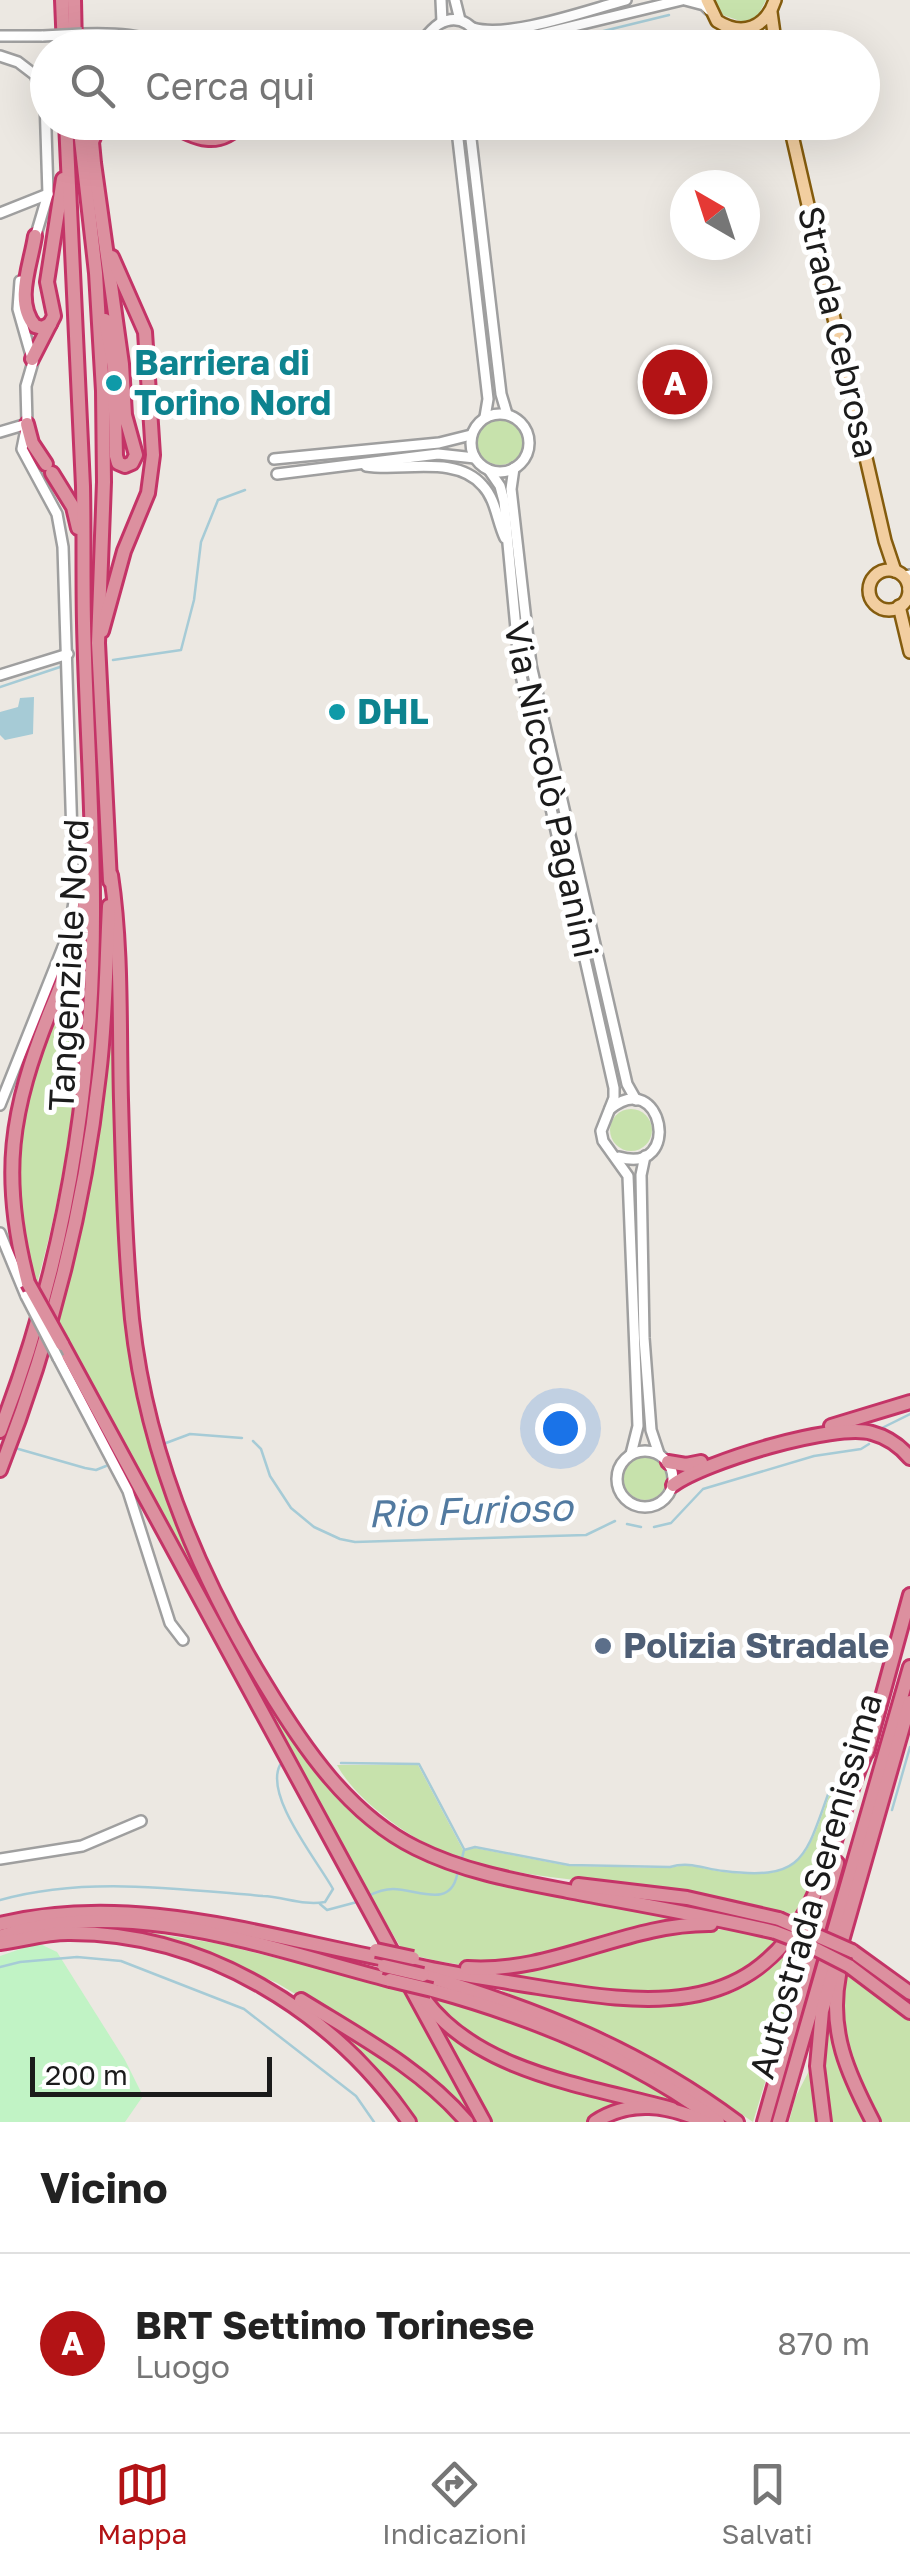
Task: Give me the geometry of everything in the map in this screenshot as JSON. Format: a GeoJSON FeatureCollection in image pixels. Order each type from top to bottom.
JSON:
{"type":"FeatureCollection","features":[{"type":"Feature","properties":{"kind":"highway"},"geometry":{"type":"LineString","coordinates":[[62,0],[63,30]]}},
{"type":"Feature","properties":{"kind":"highway"},"geometry":{"type":"LineString","coordinates":[[74,0],[75,30]]}},
{"type":"Feature","properties":{"kind":"highway"},"geometry":{"type":"LineString","coordinates":[[32,359],[54,313],[47,282],[67,140]]}},
{"type":"Feature","properties":{"kind":"highway"},"geometry":{"type":"LineString","coordinates":[[81,140],[96,272],[112,353],[117,461],[102,522]]}},
{"type":"Feature","properties":{"kind":"highway"},"geometry":{"type":"LineString","coordinates":[[93,140],[92,153],[122,364],[124,415],[136,454],[129,465],[117,461]]}},
{"type":"Feature","properties":{"kind":"highway","name":"Tangenziale Nord"},"geometry":{"type":"LineString","coordinates":[[0,1430],[47,1284],[80,1116],[92,994],[84,513],[68,152]]}},
{"type":"Feature","properties":{"kind":"highway"},"geometry":{"type":"LineString","coordinates":[[36,236],[25,291],[26,309],[36,326],[50,324]]}},
{"type":"Feature","properties":{"kind":"highway"},"geometry":{"type":"LineString","coordinates":[[98,643],[124,550],[148,493],[154,455],[145,332],[106,241]]}},
{"type":"Feature","properties":{"kind":"highway","name":"Tangenziale Nord"},"geometry":{"type":"LineString","coordinates":[[0,1470],[55,1306],[83,1187],[99,1075],[111,875],[98,643],[103,385],[96,272]]}},
{"type":"Feature","properties":{"kind":"highway"},"geometry":{"type":"LineString","coordinates":[[26,424],[32,443],[75,515],[84,620]]}},
{"type":"Feature","properties":{"kind":"highway"},"geometry":{"type":"LineString","coordinates":[[91,830],[80,933],[20,1090],[5,1148],[9,1222],[27,1290],[484,2122]]}},
{"type":"Feature","properties":{"kind":"highway"},"geometry":{"type":"LineString","coordinates":[[111,875],[117,914],[121,1104],[132,1318],[156,1440],[193,1546],[226,1617],[271,1696],[354,1804],[387,1832],[426,1853],[478,1872],[744,1924]]}},
{"type":"Feature","properties":{"kind":"highway"},"geometry":{"type":"LineString","coordinates":[[664,1458],[686,1465],[910,1402]]}},
{"type":"Feature","properties":{"kind":"highway"},"geometry":{"type":"LineString","coordinates":[[673,1485],[706,1466],[837,1432],[872,1433],[893,1442],[910,1458]]}},
{"type":"Feature","properties":{"kind":"highway","name":"Autostrada Serenissima"},"geometry":{"type":"LineString","coordinates":[[764,2122],[909,1596]]}},
{"type":"Feature","properties":{"kind":"highway","name":"Autostrada Serenissima"},"geometry":{"type":"LineString","coordinates":[[779,2122],[910,1668]]}},
{"type":"Feature","properties":{"kind":"highway"},"geometry":{"type":"LineString","coordinates":[[824,2122],[818,2066],[822,2011],[910,1702]]}},
{"type":"Feature","properties":{"kind":"highway"},"geometry":{"type":"LineString","coordinates":[[0,1924],[79,1911],[136,1912],[568,1992],[636,1999],[704,1994],[749,1976],[784,1945],[826,1870],[868,1748]]}},
{"type":"Feature","properties":{"kind":"highway"},"geometry":{"type":"LineString","coordinates":[[873,2122],[842,2056],[835,2010],[839,1974],[866,1876],[877,1818]]}},
{"type":"Feature","properties":{"kind":"highway"},"geometry":{"type":"LineString","coordinates":[[526,1882],[687,1898],[852,1952],[910,1993]]}},
{"type":"Feature","properties":{"kind":"highway"},"geometry":{"type":"LineString","coordinates":[[376,1922],[430,2008],[472,2046],[506,2062],[672,2109],[704,2122]]}},
{"type":"Feature","properties":{"kind":"highway"},"geometry":{"type":"LineString","coordinates":[[0,1940],[26,1928],[138,1923],[208,1934],[432,1990],[575,2039],[655,2081],[718,2122]]}},
{"type":"Feature","properties":{"kind":"highway"},"geometry":{"type":"LineString","coordinates":[[418,1967],[513,1968],[674,1926],[777,1925],[848,1966],[910,2012]]}},
{"type":"Feature","properties":{"kind":"highway"},"geometry":{"type":"LineString","coordinates":[[0,1940],[53,1934],[97,1935],[166,1948],[291,1994],[401,2062],[443,2096],[466,2122]]}},
{"type":"Feature","properties":{"kind":"highway"},"geometry":{"type":"LineString","coordinates":[[418,1967],[580,2029],[666,2073],[737,2122]]}},
{"type":"Feature","properties":{"kind":"highway"},"geometry":{"type":"LineString","coordinates":[[234,1972],[284,1999],[336,2037],[369,2070],[409,2122]]}},
{"type":"Feature","properties":{"kind":"highway"},"geometry":{"type":"LineString","coordinates":[[595,2122],[630,2108],[672,2109]]}},
{"type":"Feature","properties":{"kind":"main road"},"geometry":{"type":"LineString","coordinates":[[709,6],[727,27],[738,30],[757,26],[774,3]]}},
{"type":"Feature","properties":{"kind":"main road"},"geometry":{"type":"LineString","coordinates":[[774,3],[775,30]]}},
{"type":"Feature","properties":{"kind":"main road","name":"Strada Cebrosa"},"geometry":{"type":"LineString","coordinates":[[794,140],[885,542],[905,579]]}},
{"type":"Feature","properties":{"kind":"main road","name":"Strada Cebrosa"},"geometry":{"type":"LineString","coordinates":[[878,574],[885,542]]}},
{"type":"Feature","properties":{"kind":"main road"},"geometry":{"type":"LineString","coordinates":[[878,574],[905,579],[906,600],[893,608],[876,605],[870,595],[870,583],[878,574]]}},
{"type":"Feature","properties":{"kind":"main road"},"geometry":{"type":"LineString","coordinates":[[893,608],[910,652]]}},
{"type":"Feature","properties":{"kind":"street"},"geometry":{"type":"LineString","coordinates":[[441,0],[442,22]]}},
{"type":"Feature","properties":{"kind":"street"},"geometry":{"type":"LineString","coordinates":[[455,0],[460,20]]}},
{"type":"Feature","properties":{"kind":"street"},"geometry":{"type":"LineString","coordinates":[[507,30],[626,0]]}},
{"type":"Feature","properties":{"kind":"street"},"geometry":{"type":"LineString","coordinates":[[555,30],[683,0],[709,6]]}},
{"type":"Feature","properties":{"kind":"street"},"geometry":{"type":"LineString","coordinates":[[434,30],[442,22],[460,20],[480,30]]}},
{"type":"Feature","properties":{"kind":"street"},"geometry":{"type":"LineString","coordinates":[[0,36],[30,36]]}},
{"type":"Feature","properties":{"kind":"street"},"geometry":{"type":"LineString","coordinates":[[0,56],[30,71]]}},
{"type":"Feature","properties":{"kind":"street"},"geometry":{"type":"LineString","coordinates":[[0,1105],[58,962],[73,914],[68,654],[59,524],[23,454],[22,444],[32,359],[18,300],[24,267],[48,194],[46,140]]}},
{"type":"Feature","properties":{"kind":"street"},"geometry":{"type":"LineString","coordinates":[[274,459],[438,443],[471,436],[485,417],[488,398],[458,140]]}},
{"type":"Feature","properties":{"kind":"street"},"geometry":{"type":"LineString","coordinates":[[471,140],[501,394],[507,414]]}},
{"type":"Feature","properties":{"kind":"street"},"geometry":{"type":"LineString","coordinates":[[0,213],[48,194]]}},
{"type":"Feature","properties":{"kind":"street"},"geometry":{"type":"LineString","coordinates":[[277,474],[438,454],[475,458],[489,470],[514,468],[527,454],[528,434],[516,418],[507,414],[485,417]]}},
{"type":"Feature","properties":{"kind":"street"},"geometry":{"type":"LineString","coordinates":[[0,432],[26,424]]}},
{"type":"Feature","properties":{"kind":"street"},"geometry":{"type":"LineString","coordinates":[[471,436],[475,458]]}},
{"type":"Feature","properties":{"kind":"street"},"geometry":{"type":"LineString","coordinates":[[364,465],[384,469],[448,468],[470,474],[489,496],[506,540]]}},
{"type":"Feature","properties":{"kind":"street","name":"Via Niccolò Paganini"},"geometry":{"type":"LineString","coordinates":[[514,468],[510,489],[531,666],[628,1084],[636,1100]]}},
{"type":"Feature","properties":{"kind":"street","name":"Via Niccolò Paganini"},"geometry":{"type":"LineString","coordinates":[[489,470],[504,501],[520,671],[614,1088],[608,1110]]}},
{"type":"Feature","properties":{"kind":"street"},"geometry":{"type":"LineString","coordinates":[[0,675],[68,654]]}},
{"type":"Feature","properties":{"kind":"street"},"geometry":{"type":"LineString","coordinates":[[636,1100],[654,1110],[661,1125],[658,1143],[645,1156],[626,1160],[608,1150],[601,1131],[608,1110],[636,1100]]}},
{"type":"Feature","properties":{"kind":"street"},"geometry":{"type":"LineString","coordinates":[[616,1156],[628,1176],[638,1426],[631,1454],[617,1474],[619,1490],[628,1502],[641,1507],[664,1500],[674,1476],[651,1430],[644,1338],[641,1175],[645,1156]]}},
{"type":"Feature","properties":{"kind":"street"},"geometry":{"type":"LineString","coordinates":[[0,1233],[27,1290]]}},
{"type":"Feature","properties":{"kind":"street"},"geometry":{"type":"LineString","coordinates":[[60,1351],[128,1491],[170,1623],[183,1640]]}},
{"type":"Feature","properties":{"kind":"street"},"geometry":{"type":"LineString","coordinates":[[631,1454],[650,1450],[664,1458]]}},
{"type":"Feature","properties":{"kind":"street"},"geometry":{"type":"LineString","coordinates":[[0,1859],[82,1846],[141,1821]]}},
{"type":"Feature","properties":{"kind":"green space"},"geometry":{"type":"Polygon","coordinates":[[[715,0],[766,0],[757,17],[743,22],[723,15],[715,0]]]}},
{"type":"Feature","properties":{"kind":"green space"},"geometry":{"type":"Polygon","coordinates":[[[500,419],[516,426],[523,442],[516,458],[500,465],[484,458],[477,442],[484,426],[500,419]]]}},
{"type":"Feature","properties":{"kind":"green space"},"geometry":{"type":"Polygon","coordinates":[[[82,946],[85,975],[72,1111],[61,1181],[37,1283],[13,1214],[23,1087],[82,946]]]}},
{"type":"Feature","properties":{"kind":"green space"},"geometry":{"type":"Polygon","coordinates":[[[109,1046],[125,1295],[168,1497],[217,1616],[59,1323],[89,1185],[109,1046]]]}},
{"type":"Feature","properties":{"kind":"green space"},"geometry":{"type":"Polygon","coordinates":[[[631,1109],[646,1115],[652,1130],[646,1145],[631,1151],[616,1145],[610,1130],[616,1115],[631,1109]]]}},
{"type":"Feature","properties":{"kind":"green space"},"geometry":{"type":"Polygon","coordinates":[[[645,1456],[661,1462],[667,1478],[661,1494],[645,1500],[629,1494],[623,1478],[629,1462],[645,1456]]]}},
{"type":"Feature","properties":{"kind":"green space"},"geometry":{"type":"Polygon","coordinates":[[[247,1668],[284,1726],[341,1800],[394,1843],[440,1865],[676,1919],[505,1963],[461,1964],[404,1953],[337,1840],[247,1668]]]}},
{"type":"Feature","properties":{"kind":"green space"},"geometry":{"type":"Polygon","coordinates":[[[337,1765],[418,1765],[463,1850],[475,1848],[569,1866],[684,1866],[771,1873],[798,1860],[808,1848],[831,1790],[842,1794],[817,1874],[797,1915],[692,1892],[524,1873],[450,1854],[416,1838],[384,1816],[358,1793],[337,1765]]]}},
{"type":"Feature","properties":{"kind":"green space"},"geometry":{"type":"Polygon","coordinates":[[[815,1918],[753,2122],[695,2083],[606,2033],[502,1991],[636,2006],[703,2002],[734,1992],[763,1975],[796,1941],[815,1918]]]}},
{"type":"Feature","properties":{"kind":"green space"},"geometry":{"type":"Polygon","coordinates":[[[694,1927],[754,1933],[779,1941],[737,1976],[679,1992],[589,1989],[507,1975],[645,1936],[694,1927]]]}},
{"type":"Feature","properties":{"kind":"green space"},"geometry":{"type":"Polygon","coordinates":[[[122,1928],[220,1944],[402,1989],[473,2120],[334,2017],[277,1983],[213,1956],[122,1928]]]}},
{"type":"Feature","properties":{"kind":"green space"},"geometry":{"type":"Polygon","coordinates":[[[38,1943],[57,1952],[125,2060],[143,2096],[125,2122],[0,2122],[0,1956],[38,1943]]]}},
{"type":"Feature","properties":{"kind":"green space"},"geometry":{"type":"Polygon","coordinates":[[[844,1970],[910,2020],[910,2122],[876,2122],[843,2031],[844,1970]]]}},
{"type":"Feature","properties":{"kind":"green space"},"geometry":{"type":"Polygon","coordinates":[[[428,1996],[558,2042],[650,2087],[680,2104],[679,2107],[520,2062],[472,2040],[428,1996]]]}},
{"type":"Feature","properties":{"kind":"green space"},"geometry":{"type":"Polygon","coordinates":[[[442,2027],[465,2046],[498,2063],[628,2102],[587,2122],[490,2122],[442,2027]]]}},
{"type":"Feature","properties":{"kind":"green space"},"geometry":{"type":"Polygon","coordinates":[[[826,2028],[831,2028],[842,2071],[867,2122],[830,2122],[824,2073],[826,2028]]]}},
{"type":"Feature","properties":{"kind":"green space"},"geometry":{"type":"Polygon","coordinates":[[[340,2031],[420,2083],[461,2122],[415,2122],[340,2031]]]}},
{"type":"Feature","properties":{"kind":"green space"},"geometry":{"type":"Polygon","coordinates":[[[811,2067],[817,2122],[789,2122],[795,2098],[811,2067]]]}},
{"type":"Feature","properties":{"kind":"water"},"geometry":{"type":"Polygon","coordinates":[[[34,697],[33,734],[5,740],[0,735],[0,712],[18,707],[20,698],[34,697]]]}},
{"type":"Feature","properties":{"kind":"waterway"},"geometry":{"type":"LineString","coordinates":[[608,30],[669,15]]}},
{"type":"Feature","properties":{"kind":"waterway"},"geometry":{"type":"LineString","coordinates":[[113,660],[181,650],[194,600],[201,542],[218,500],[245,490]]}},
{"type":"Feature","properties":{"kind":"waterway"},"geometry":{"type":"LineString","coordinates":[[0,687],[63,666]]}},
{"type":"Feature","properties":{"kind":"waterway","name":"Rio Furioso"},"geometry":{"type":"LineString","coordinates":[[880,1429],[910,1414]]}},
{"type":"Feature","properties":{"kind":"waterway","name":"Rio Furioso"},"geometry":{"type":"LineString","coordinates":[[166,1443],[190,1434],[242,1438]]}},
{"type":"Feature","properties":{"kind":"waterway","name":"Rio Furioso"},"geometry":{"type":"LineString","coordinates":[[253,1441],[261,1449],[270,1476],[291,1508],[314,1527],[340,1539],[355,1542],[586,1535],[615,1521]]}},
{"type":"Feature","properties":{"kind":"waterway","name":"Rio Furioso"},"geometry":{"type":"LineString","coordinates":[[654,1527],[671,1523],[703,1489],[869,1444]]}},
{"type":"Feature","properties":{"kind":"waterway","name":"Rio Furioso"},"geometry":{"type":"LineString","coordinates":[[15,1448],[85,1468],[96,1470],[106,1466]]}},
{"type":"Feature","properties":{"kind":"waterway","name":"Rio Furioso"},"geometry":{"type":"LineString","coordinates":[[627,1524],[641,1527]]}},
{"type":"Feature","properties":{"kind":"waterway"},"geometry":{"type":"LineString","coordinates":[[892,1810],[910,1747]]}},
{"type":"Feature","properties":{"kind":"waterway"},"geometry":{"type":"LineString","coordinates":[[341,1763],[419,1764],[464,1849]]}},
{"type":"Feature","properties":{"kind":"waterway"},"geometry":{"type":"LineString","coordinates":[[0,1900],[64,1888],[131,1886],[325,1902],[333,1889],[286,1810],[279,1793],[280,1765]]}},
{"type":"Feature","properties":{"kind":"waterway"},"geometry":{"type":"LineString","coordinates":[[462,1858],[464,1850],[475,1847],[569,1865],[684,1865],[771,1872],[787,1867],[807,1847],[830,1789],[843,1793]]}},
{"type":"Feature","properties":{"kind":"waterway"},"geometry":{"type":"LineString","coordinates":[[368,1896],[393,1889],[440,1894],[447,1892],[457,1875]]}},
{"type":"Feature","properties":{"kind":"waterway"},"geometry":{"type":"LineString","coordinates":[[320,1904],[327,1910],[357,1902]]}},
{"type":"Feature","properties":{"kind":"waterway"},"geometry":{"type":"LineString","coordinates":[[0,1967],[77,1957],[121,1961],[244,2009],[356,2096],[374,2122]]}},
{"type":"Feature","properties":{"kind":"place","name":"BRT Settimo Torinese"},"geometry":{"type":"Point","coordinates":[675,382]}},
{"type":"Feature","properties":{"kind":"place","name":"Barriera di Torino Nord"},"geometry":{"type":"Point","coordinates":[114,383]}},
{"type":"Feature","properties":{"kind":"place","name":"DHL"},"geometry":{"type":"Point","coordinates":[337,712]}},
{"type":"Feature","properties":{"kind":"place","name":"Polizia Stradale"},"geometry":{"type":"Point","coordinates":[603,1646]}}]}
